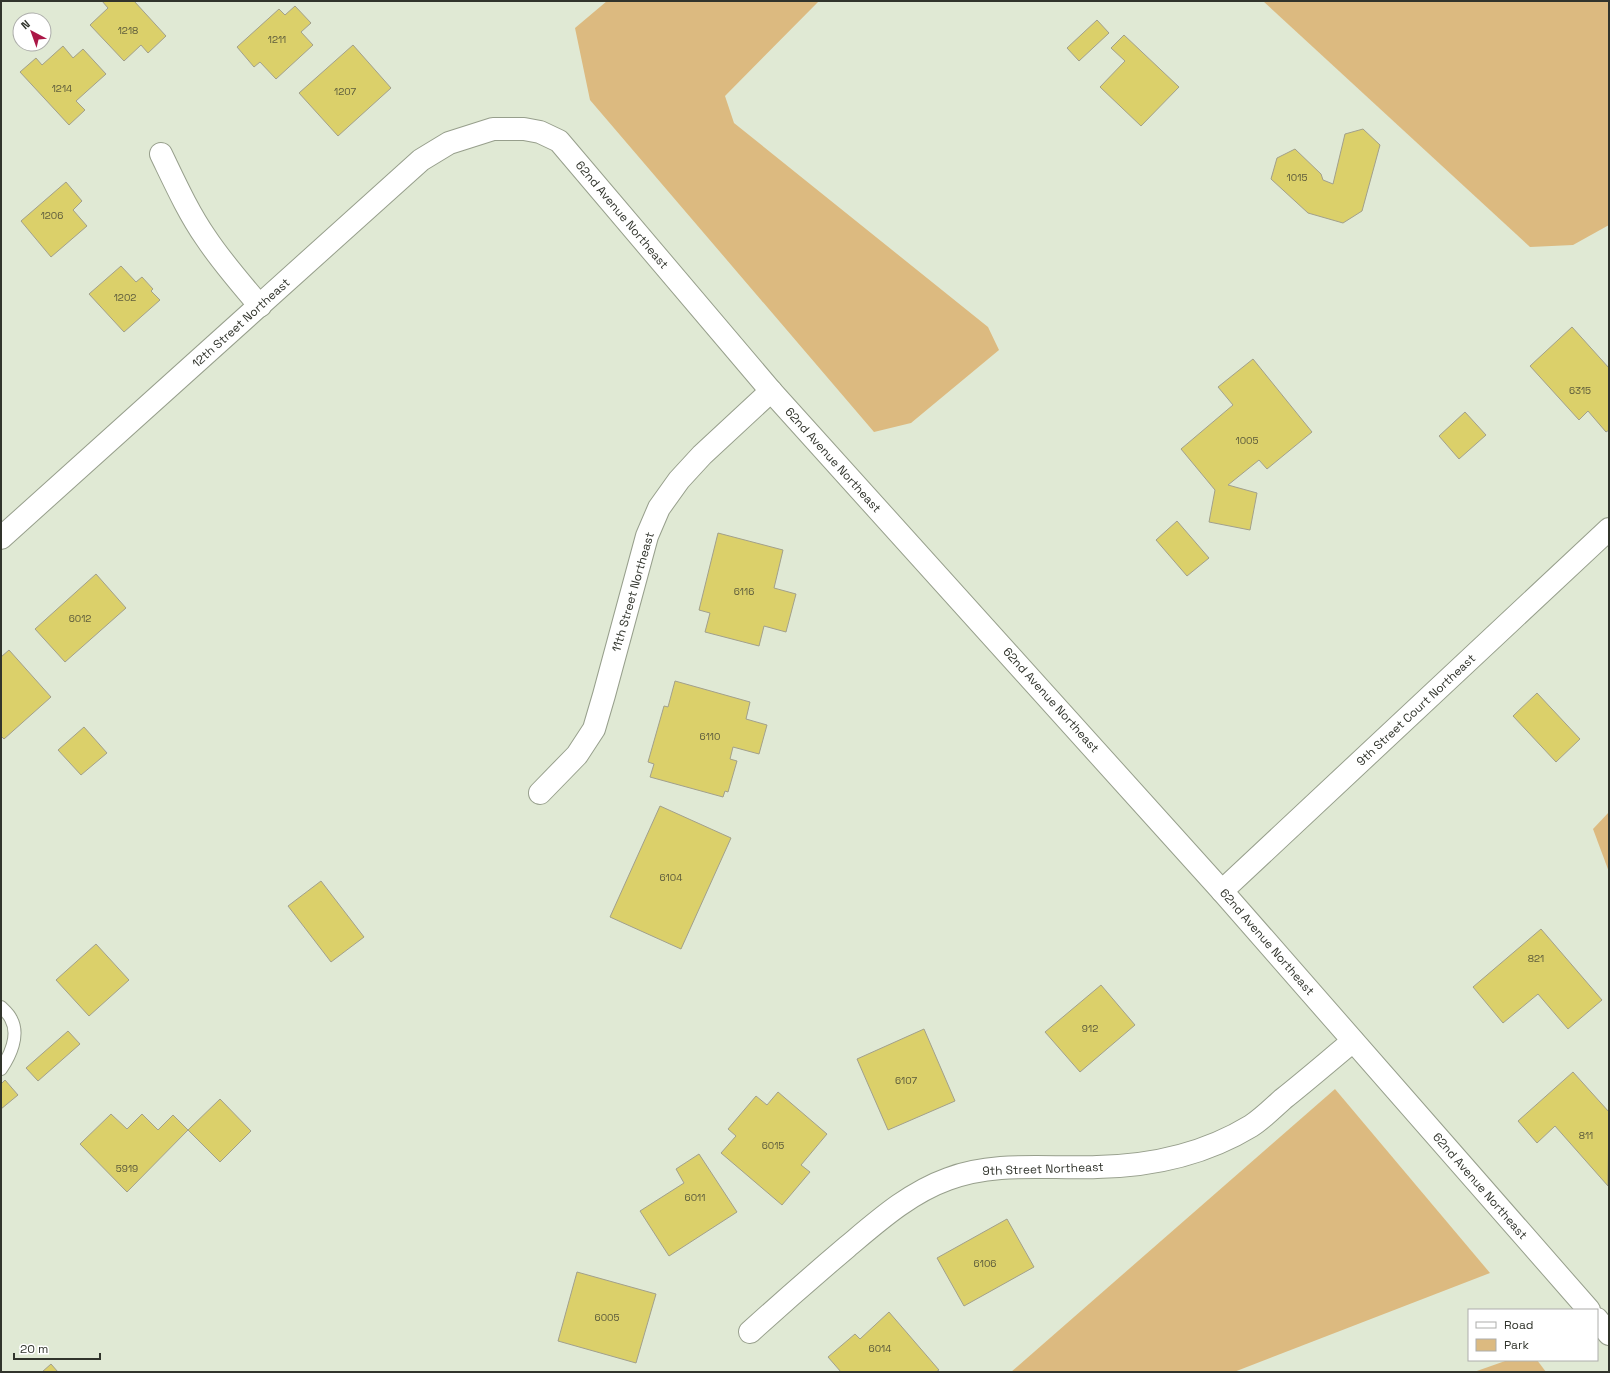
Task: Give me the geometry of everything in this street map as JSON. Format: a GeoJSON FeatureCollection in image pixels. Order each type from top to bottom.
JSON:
{"type":"FeatureCollection","features":[{"type":"Feature","properties":{"kind":"street","name":"12th Street Northeast"},"geometry":{"type":"LineString","coordinates":[[1,538],[421,160],[449,143],[493,129]]}},
{"type":"Feature","properties":{"kind":"street","name":"62nd Avenue Northeast"},"geometry":{"type":"LineString","coordinates":[[493,129],[524,129],[540,132],[559,141],[772,391],[1222,891],[1588,1309]]}},
{"type":"Feature","properties":{"kind":"street"},"geometry":{"type":"LineString","coordinates":[[161,154],[181,196],[205,237],[231,272],[260,306]]}},
{"type":"Feature","properties":{"kind":"street","name":"11th Street Northeast"},"geometry":{"type":"LineString","coordinates":[[540,793],[577,755],[594,729],[646,536],[659,508],[679,480],[702,455],[772,391]]}},
{"type":"Feature","properties":{"kind":"street","name":"9th Street Court Northeast"},"geometry":{"type":"LineString","coordinates":[[1222,891],[1609,529]]}},
{"type":"Feature","properties":{"kind":"street","name":"9th Street Northeast"},"geometry":{"type":"LineString","coordinates":[[750,1332],[796,1290],[887,1213],[918,1193],[948,1178],[982,1169],[1067,1166],[1097,1168],[1154,1163],[1182,1156],[1222,1142],[1252,1125],[1353,1041]]}},
{"type":"Feature","properties":{"kind":"street"},"geometry":{"type":"LineString","coordinates":[[1598,1320],[1609,1334]]}},
{"type":"Feature","properties":{"kind":"lane"},"geometry":{"type":"LineString","coordinates":[[1,1006],[11,1019],[14,1028],[13,1047],[1,1069]]}},
{"type":"Feature","properties":{"kind":"green space"},"geometry":{"type":"Polygon","coordinates":[[[607,1],[819,1],[725,96],[734,123],[988,327],[999,350],[911,423],[874,432],[590,100],[575,28],[607,1]]]}},
{"type":"Feature","properties":{"kind":"green space"},"geometry":{"type":"Polygon","coordinates":[[[1263,1],[1609,1],[1609,225],[1573,245],[1530,247],[1263,1]]]}},
{"type":"Feature","properties":{"kind":"green space"},"geometry":{"type":"Polygon","coordinates":[[[1609,812],[1609,872],[1593,829],[1609,812]]]}},
{"type":"Feature","properties":{"kind":"green space"},"geometry":{"type":"Polygon","coordinates":[[[1335,1089],[1490,1273],[1234,1372],[1011,1372],[1335,1089]]]}},
{"type":"Feature","properties":{"kind":"green space"},"geometry":{"type":"Polygon","coordinates":[[[1505,1361],[1538,1361],[1546,1372],[1474,1372],[1505,1361]]]}},
{"type":"Feature","properties":{"kind":"building"},"geometry":{"type":"Polygon","coordinates":[[[102,1],[134,1],[166,36],[148,53],[141,45],[124,61],[90,25],[108,8],[102,1]]]}},
{"type":"Feature","properties":{"kind":"building"},"geometry":{"type":"Polygon","coordinates":[[[295,6],[311,23],[301,32],[313,45],[276,79],[260,62],[254,67],[237,47],[279,9],[285,15],[295,6]]]}},
{"type":"Feature","properties":{"kind":"building"},"geometry":{"type":"Polygon","coordinates":[[[1097,20],[1109,33],[1079,61],[1067,48],[1097,20]]]}},
{"type":"Feature","properties":{"kind":"building"},"geometry":{"type":"Polygon","coordinates":[[[1124,35],[1179,87],[1141,126],[1100,87],[1125,61],[1111,48],[1124,35]]]}},
{"type":"Feature","properties":{"kind":"building"},"geometry":{"type":"Polygon","coordinates":[[[353,45],[391,88],[338,136],[299,93],[353,45]]]}},
{"type":"Feature","properties":{"kind":"building"},"geometry":{"type":"Polygon","coordinates":[[[63,46],[73,58],[83,49],[106,74],[76,101],[85,110],[69,125],[20,72],[36,58],[42,65],[63,46]]]}},
{"type":"Feature","properties":{"kind":"building"},"geometry":{"type":"Polygon","coordinates":[[[1363,129],[1380,145],[1362,211],[1343,223],[1308,213],[1271,179],[1277,158],[1295,149],[1321,174],[1323,180],[1333,184],[1345,134],[1363,129]]]}},
{"type":"Feature","properties":{"kind":"building"},"geometry":{"type":"Polygon","coordinates":[[[66,182],[82,201],[73,210],[87,226],[51,257],[21,221],[66,182]]]}},
{"type":"Feature","properties":{"kind":"building"},"geometry":{"type":"Polygon","coordinates":[[[121,266],[136,282],[142,277],[153,289],[151,291],[160,300],[124,332],[89,294],[121,266]]]}},
{"type":"Feature","properties":{"kind":"building"},"geometry":{"type":"Polygon","coordinates":[[[1572,327],[1609,368],[1609,430],[1606,432],[1588,411],[1579,420],[1530,366],[1572,327]]]}},
{"type":"Feature","properties":{"kind":"building"},"geometry":{"type":"Polygon","coordinates":[[[1253,359],[1312,432],[1267,469],[1259,460],[1228,485],[1257,493],[1250,530],[1209,522],[1215,490],[1181,449],[1233,405],[1218,387],[1253,359]]]}},
{"type":"Feature","properties":{"kind":"building"},"geometry":{"type":"Polygon","coordinates":[[[1465,412],[1486,435],[1459,459],[1439,436],[1465,412]]]}},
{"type":"Feature","properties":{"kind":"building"},"geometry":{"type":"Polygon","coordinates":[[[1177,521],[1209,558],[1187,576],[1156,540],[1177,521]]]}},
{"type":"Feature","properties":{"kind":"building"},"geometry":{"type":"Polygon","coordinates":[[[718,533],[783,550],[774,588],[796,594],[786,632],[764,626],[759,646],[705,632],[710,613],[699,610],[718,533]]]}},
{"type":"Feature","properties":{"kind":"building"},"geometry":{"type":"Polygon","coordinates":[[[96,574],[126,608],[65,662],[35,629],[96,574]]]}},
{"type":"Feature","properties":{"kind":"building"},"geometry":{"type":"Polygon","coordinates":[[[9,650],[51,697],[4,739],[1,736],[1,657],[9,650]]]}},
{"type":"Feature","properties":{"kind":"building"},"geometry":{"type":"Polygon","coordinates":[[[675,681],[750,702],[746,719],[767,725],[759,754],[733,747],[730,759],[737,761],[728,792],[725,791],[723,797],[650,777],[654,764],[648,762],[664,706],[668,707],[675,681]]]}},
{"type":"Feature","properties":{"kind":"building"},"geometry":{"type":"Polygon","coordinates":[[[1537,693],[1580,739],[1556,762],[1513,716],[1537,693]]]}},
{"type":"Feature","properties":{"kind":"building"},"geometry":{"type":"Polygon","coordinates":[[[84,727],[107,753],[81,775],[58,750],[84,727]]]}},
{"type":"Feature","properties":{"kind":"building"},"geometry":{"type":"Polygon","coordinates":[[[660,806],[731,838],[681,949],[610,917],[660,806]]]}},
{"type":"Feature","properties":{"kind":"building"},"geometry":{"type":"Polygon","coordinates":[[[321,881],[364,937],[331,962],[288,906],[321,881]]]}},
{"type":"Feature","properties":{"kind":"building"},"geometry":{"type":"Polygon","coordinates":[[[1541,929],[1602,1000],[1568,1029],[1538,994],[1503,1023],[1473,987],[1541,929]]]}},
{"type":"Feature","properties":{"kind":"building"},"geometry":{"type":"Polygon","coordinates":[[[96,944],[129,980],[89,1016],[56,980],[96,944]]]}},
{"type":"Feature","properties":{"kind":"building"},"geometry":{"type":"Polygon","coordinates":[[[1101,985],[1135,1025],[1080,1072],[1045,1032],[1101,985]]]}},
{"type":"Feature","properties":{"kind":"building"},"geometry":{"type":"Polygon","coordinates":[[[924,1029],[955,1101],[888,1130],[857,1059],[924,1029]]]}},
{"type":"Feature","properties":{"kind":"building"},"geometry":{"type":"Polygon","coordinates":[[[68,1031],[80,1044],[38,1081],[26,1068],[68,1031]]]}},
{"type":"Feature","properties":{"kind":"building"},"geometry":{"type":"Polygon","coordinates":[[[1573,1072],[1609,1112],[1608,1186],[1555,1126],[1537,1143],[1518,1121],[1573,1072]]]}},
{"type":"Feature","properties":{"kind":"building"},"geometry":{"type":"Polygon","coordinates":[[[5,1080],[18,1095],[1,1109],[1,1084],[5,1080]]]}},
{"type":"Feature","properties":{"kind":"building"},"geometry":{"type":"Polygon","coordinates":[[[778,1092],[827,1134],[801,1165],[810,1172],[782,1205],[721,1153],[736,1136],[728,1129],[756,1096],[767,1105],[778,1092]]]}},
{"type":"Feature","properties":{"kind":"building"},"geometry":{"type":"Polygon","coordinates":[[[220,1099],[251,1131],[220,1162],[188,1130],[220,1099]]]}},
{"type":"Feature","properties":{"kind":"building"},"geometry":{"type":"Polygon","coordinates":[[[111,1114],[127,1129],[142,1114],[158,1130],[173,1115],[188,1130],[127,1192],[80,1144],[111,1114]]]}},
{"type":"Feature","properties":{"kind":"building"},"geometry":{"type":"Polygon","coordinates":[[[699,1154],[737,1212],[669,1256],[640,1211],[684,1183],[676,1169],[699,1154]]]}},
{"type":"Feature","properties":{"kind":"building"},"geometry":{"type":"Polygon","coordinates":[[[1007,1219],[1034,1267],[964,1306],[937,1258],[1007,1219]]]}},
{"type":"Feature","properties":{"kind":"building"},"geometry":{"type":"Polygon","coordinates":[[[577,1272],[656,1294],[636,1363],[558,1341],[577,1272]]]}},
{"type":"Feature","properties":{"kind":"building"},"geometry":{"type":"Polygon","coordinates":[[[889,1312],[939,1370],[936,1372],[841,1372],[828,1357],[855,1334],[860,1339],[889,1312]]]}},
{"type":"Feature","properties":{"kind":"building"},"geometry":{"type":"Polygon","coordinates":[[[51,1364],[58,1372],[42,1372],[51,1364]]]}}]}
